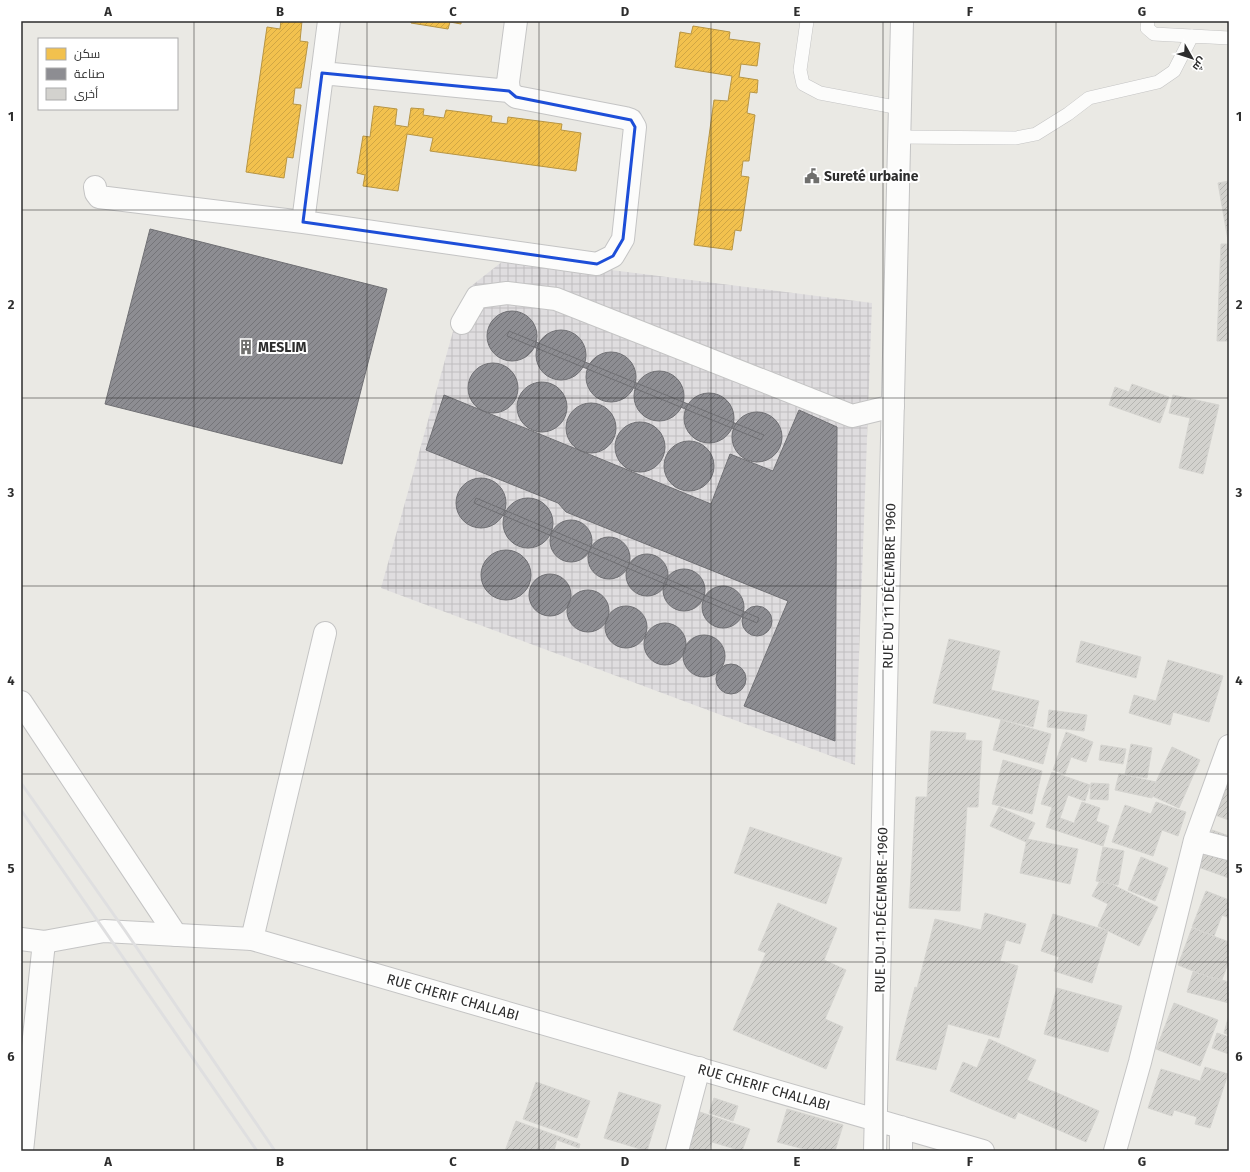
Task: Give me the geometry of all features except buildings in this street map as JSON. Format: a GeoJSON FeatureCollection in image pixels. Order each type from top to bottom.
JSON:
{"type":"FeatureCollection","features":[{"type":"Feature","properties":{"kind":"street"},"geometry":{"type":"LineString","coordinates":[[302,222],[330,21]]}},
{"type":"Feature","properties":{"kind":"street"},"geometry":{"type":"LineString","coordinates":[[509,91],[508,82],[516,21]]}},
{"type":"Feature","properties":{"kind":"street","name":"RUE DU 11 DÉCEMBRE 1960"},"geometry":{"type":"LineString","coordinates":[[875,1151],[877,1120],[902,21]]}},
{"type":"Feature","properties":{"kind":"street"},"geometry":{"type":"LineString","coordinates":[[95,187],[96,193],[100,197],[302,222],[597,264],[613,256],[623,239],[635,127],[631,120],[516,97],[509,91],[322,73]]}},
{"type":"Feature","properties":{"kind":"street"},"geometry":{"type":"LineString","coordinates":[[462,323],[477,296],[507,293],[556,299],[852,416],[893,406]]}},
{"type":"Feature","properties":{"kind":"street"},"geometry":{"type":"LineString","coordinates":[[252,939],[325,633]]}},
{"type":"Feature","properties":{"kind":"street"},"geometry":{"type":"LineString","coordinates":[[21,702],[176,935]]}},
{"type":"Feature","properties":{"kind":"street"},"geometry":{"type":"LineString","coordinates":[[1115,1151],[1140,1062],[1195,840],[1229,746]]}},
{"type":"Feature","properties":{"kind":"street"},"geometry":{"type":"LineString","coordinates":[[1195,840],[1229,849]]}},
{"type":"Feature","properties":{"kind":"street","name":"RUE CHERIF CHALLABI"},"geometry":{"type":"LineString","coordinates":[[21,938],[44,942],[104,931],[252,939],[983,1151]]}},
{"type":"Feature","properties":{"kind":"street"},"geometry":{"type":"LineString","coordinates":[[22,1151],[44,942]]}},
{"type":"Feature","properties":{"kind":"street"},"geometry":{"type":"LineString","coordinates":[[677,1151],[699,1068]]}},
{"type":"Feature","properties":{"kind":"street"},"geometry":{"type":"LineString","coordinates":[[901,1127],[901,1151]]}},
{"type":"Feature","properties":{"kind":"lane"},"geometry":{"type":"LineString","coordinates":[[806,21],[800,70],[803,84],[820,93],[900,108]]}},
{"type":"Feature","properties":{"kind":"lane"},"geometry":{"type":"LineString","coordinates":[[1148,21],[1147,28],[1154,34],[1229,38]]}},
{"type":"Feature","properties":{"kind":"lane"},"geometry":{"type":"LineString","coordinates":[[899,137],[1016,138],[1036,134],[1068,114],[1089,98],[1158,82],[1174,71],[1192,36]]}},
{"type":"Feature","properties":{"kind":"highlighted area"},"geometry":{"type":"Polygon","coordinates":[[[322,73],[509,91],[516,97],[631,120],[635,127],[623,239],[613,256],[597,264],[303,222],[322,73]]]}},
{"type":"Feature","properties":{"kind":"shaded area"},"geometry":{"type":"Polygon","coordinates":[[[508,257],[872,303],[855,765],[381,588],[461,303],[470,287],[508,257]]]}},
{"type":"Feature","properties":{"kind":"railway"},"geometry":{"type":"LineString","coordinates":[[21,783],[126,932],[275,1151]]}},
{"type":"Feature","properties":{"kind":"railway"},"geometry":{"type":"LineString","coordinates":[[21,810],[257,1151]]}},
{"type":"Feature","properties":{"kind":"place","name":"Sureté urbaine"},"geometry":{"type":"Point","coordinates":[812,176]}},
{"type":"Feature","properties":{"kind":"place","name":"MESLIM"},"geometry":{"type":"Point","coordinates":[246,347]}}]}
